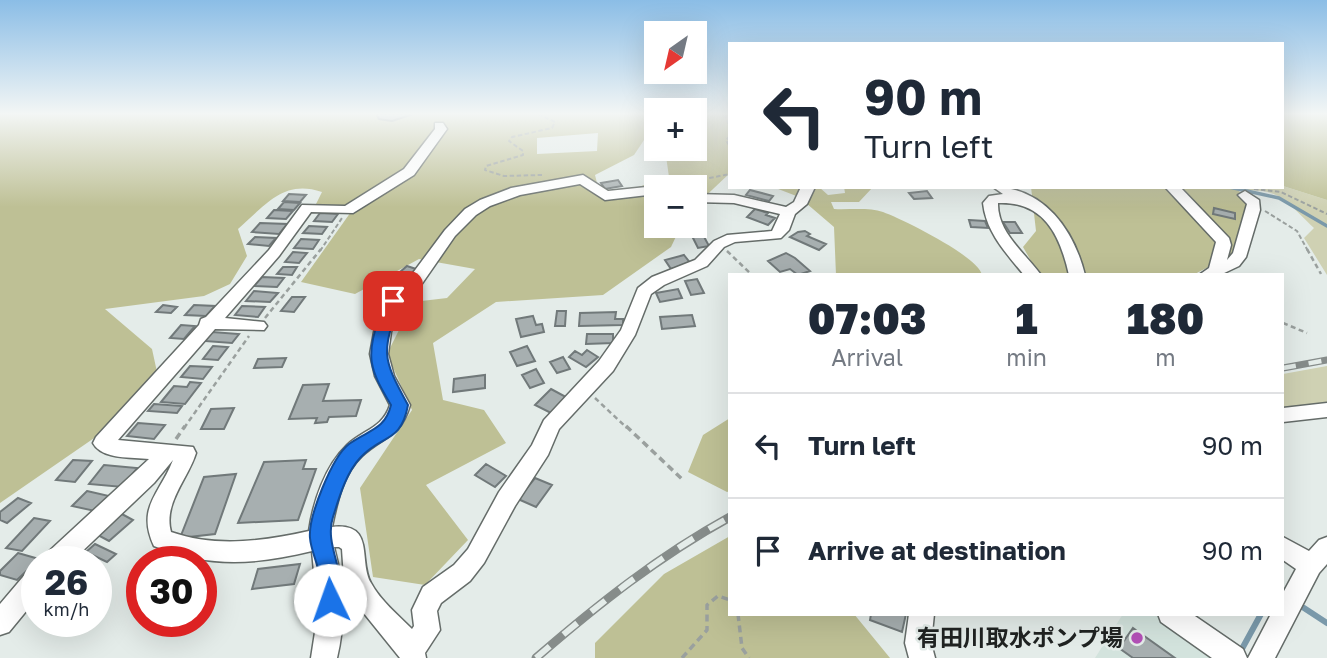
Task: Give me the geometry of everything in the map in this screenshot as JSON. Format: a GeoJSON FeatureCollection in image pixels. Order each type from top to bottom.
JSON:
{"type":"FeatureCollection","features":[{"type":"Feature","properties":{"kind":"street"},"geometry":{"type":"LineString","coordinates":[[429,145],[405,176],[348,210],[307,208],[274,253],[207,323],[103,443],[115,448],[187,453],[159,505],[156,525],[162,539],[182,548],[208,552],[274,550],[320,539],[343,537],[353,545],[356,578],[363,593],[413,653],[427,629],[424,610],[432,595],[462,573],[476,556],[507,499],[541,449],[551,425],[606,366],[629,331],[645,292],[658,281],[701,264],[719,244],[732,238],[776,235],[782,230],[788,212],[800,205],[807,189]]}},
{"type":"Feature","properties":{"kind":"street"},"geometry":{"type":"LineString","coordinates":[[324,658],[329,628],[330,573],[320,539],[321,521],[344,463],[356,449],[385,433],[396,420],[400,405],[382,376],[377,346],[393,301],[410,291],[459,222],[499,195],[583,179],[604,196],[644,191]]}},
{"type":"Feature","properties":{"kind":"street"},"geometry":{"type":"LineString","coordinates":[[1003,189],[1063,228],[1071,243],[1077,273]]}},
{"type":"Feature","properties":{"kind":"street"},"geometry":{"type":"LineString","coordinates":[[1174,189],[1224,241],[1224,251],[1212,273]]}},
{"type":"Feature","properties":{"kind":"street"},"geometry":{"type":"LineString","coordinates":[[1212,273],[1233,263],[1241,254],[1242,239],[1250,229],[1248,196]]}},
{"type":"Feature","properties":{"kind":"street"},"geometry":{"type":"LineString","coordinates":[[707,198],[734,199],[788,212]]}},
{"type":"Feature","properties":{"kind":"street"},"geometry":{"type":"LineString","coordinates":[[1019,198],[994,199],[990,203],[990,213],[1005,241],[1031,273]]}},
{"type":"Feature","properties":{"kind":"street"},"geometry":{"type":"LineString","coordinates":[[207,323],[258,326]]}},
{"type":"Feature","properties":{"kind":"street"},"geometry":{"type":"LineString","coordinates":[[1284,415],[1327,410]]}},
{"type":"Feature","properties":{"kind":"street"},"geometry":{"type":"LineString","coordinates":[[71,546],[146,477],[168,452]]}},
{"type":"Feature","properties":{"kind":"street"},"geometry":{"type":"LineString","coordinates":[[1261,658],[1319,556],[1284,547]]}},
{"type":"Feature","properties":{"kind":"street"},"geometry":{"type":"LineString","coordinates":[[0,623],[21,598]]}},
{"type":"Feature","properties":{"kind":"street"},"geometry":{"type":"LineString","coordinates":[[922,616],[918,643],[922,658]]}},
{"type":"Feature","properties":{"kind":"street"},"geometry":{"type":"LineString","coordinates":[[1173,616],[1232,656]]}},
{"type":"Feature","properties":{"kind":"path"},"geometry":{"type":"LineString","coordinates":[[514,145],[523,151],[523,155],[486,166],[485,170],[504,176],[543,175]]}},
{"type":"Feature","properties":{"kind":"path"},"geometry":{"type":"LineString","coordinates":[[707,178],[728,174]]}},
{"type":"Feature","properties":{"kind":"path"},"geometry":{"type":"LineString","coordinates":[[1248,196],[1281,192],[1327,214]]}},
{"type":"Feature","properties":{"kind":"path"},"geometry":{"type":"LineString","coordinates":[[1248,196],[1297,232],[1321,274]]}},
{"type":"Feature","properties":{"kind":"path"},"geometry":{"type":"LineString","coordinates":[[719,244],[750,273]]}},
{"type":"Feature","properties":{"kind":"path"},"geometry":{"type":"LineString","coordinates":[[1284,323],[1307,333]]}},
{"type":"Feature","properties":{"kind":"path"},"geometry":{"type":"LineString","coordinates":[[585,388],[683,480]]}},
{"type":"Feature","properties":{"kind":"path"},"geometry":{"type":"LineString","coordinates":[[682,658],[707,630],[707,605],[718,596],[728,599]]}},
{"type":"Feature","properties":{"kind":"path"},"geometry":{"type":"LineString","coordinates":[[738,616],[742,648],[749,658]]}},
{"type":"Feature","properties":{"kind":"shaded area"},"geometry":{"type":"Polygon","coordinates":[[[1122,616],[1158,616],[1218,658],[1095,658],[1122,616]]]}},
{"type":"Feature","properties":{"kind":"green space"},"geometry":{"type":"Polygon","coordinates":[[[0,145],[537,145],[537,154],[597,151],[597,145],[641,145],[634,155],[595,175],[601,199],[644,185],[644,238],[675,238],[671,247],[603,295],[496,302],[433,343],[443,400],[484,410],[506,443],[426,485],[468,540],[425,585],[373,577],[360,488],[412,410],[387,354],[413,302],[447,298],[475,269],[419,259],[355,294],[301,282],[353,209],[316,204],[322,192],[296,189],[286,192],[267,203],[238,229],[247,256],[230,284],[204,296],[105,309],[152,349],[157,372],[100,434],[0,503],[0,145]]]}},
{"type":"Feature","properties":{"kind":"green space"},"geometry":{"type":"Polygon","coordinates":[[[707,145],[728,145],[728,175],[707,195],[707,175],[669,175],[667,161],[707,161],[707,145]]]}},
{"type":"Feature","properties":{"kind":"green space"},"geometry":{"type":"Polygon","coordinates":[[[1284,145],[1327,145],[1327,200],[1284,186],[1284,145]]]}},
{"type":"Feature","properties":{"kind":"green space"},"geometry":{"type":"Polygon","coordinates":[[[1284,186],[1327,200],[1327,275],[1304,238],[1314,228],[1282,198],[1274,194],[1253,190],[1238,189],[1284,189],[1284,186]]]}},
{"type":"Feature","properties":{"kind":"green space"},"geometry":{"type":"Polygon","coordinates":[[[778,189],[821,189],[828,195],[845,193],[844,189],[871,189],[859,202],[831,202],[834,209],[871,210],[893,216],[968,258],[981,273],[836,273],[834,227],[799,197],[778,189]]]}},
{"type":"Feature","properties":{"kind":"green space"},"geometry":{"type":"Polygon","coordinates":[[[1031,189],[1238,189],[1248,203],[1237,252],[1197,273],[1038,273],[1023,247],[1036,231],[1031,189]]]}},
{"type":"Feature","properties":{"kind":"green space"},"geometry":{"type":"Polygon","coordinates":[[[1327,366],[1327,402],[1295,411],[1284,408],[1284,374],[1327,366]]]}},
{"type":"Feature","properties":{"kind":"green space"},"geometry":{"type":"Polygon","coordinates":[[[728,419],[728,492],[688,472],[703,435],[728,419]]]}},
{"type":"Feature","properties":{"kind":"green space"},"geometry":{"type":"Polygon","coordinates":[[[728,537],[728,616],[856,616],[890,658],[595,658],[595,643],[664,574],[728,537]]]}},
{"type":"Feature","properties":{"kind":"building"},"geometry":{"type":"Polygon","coordinates":[[[618,180],[622,186],[605,189],[601,183],[618,180]]]}},
{"type":"Feature","properties":{"kind":"building"},"geometry":{"type":"Polygon","coordinates":[[[750,190],[773,196],[769,201],[746,195],[750,190]]]}},
{"type":"Feature","properties":{"kind":"building"},"geometry":{"type":"Polygon","coordinates":[[[927,191],[932,198],[914,199],[909,193],[927,191]]]}},
{"type":"Feature","properties":{"kind":"building"},"geometry":{"type":"Polygon","coordinates":[[[289,194],[306,195],[300,202],[283,201],[289,194]]]}},
{"type":"Feature","properties":{"kind":"building"},"geometry":{"type":"Polygon","coordinates":[[[284,202],[300,203],[294,210],[278,209],[284,202]]]}},
{"type":"Feature","properties":{"kind":"building"},"geometry":{"type":"Polygon","coordinates":[[[1214,208],[1235,213],[1235,219],[1213,214],[1214,208]]]}},
{"type":"Feature","properties":{"kind":"building"},"geometry":{"type":"Polygon","coordinates":[[[755,209],[775,218],[768,225],[747,217],[755,209]]]}},
{"type":"Feature","properties":{"kind":"building"},"geometry":{"type":"Polygon","coordinates":[[[274,210],[293,211],[286,219],[267,218],[274,210]]]}},
{"type":"Feature","properties":{"kind":"building"},"geometry":{"type":"Polygon","coordinates":[[[320,213],[338,214],[332,222],[314,221],[320,213]]]}},
{"type":"Feature","properties":{"kind":"building"},"geometry":{"type":"Polygon","coordinates":[[[969,220],[985,221],[988,228],[971,227],[969,220]]]}},
{"type":"Feature","properties":{"kind":"building"},"geometry":{"type":"Polygon","coordinates":[[[1003,222],[1015,222],[1022,233],[1010,233],[1003,222]]]}},
{"type":"Feature","properties":{"kind":"building"},"geometry":{"type":"Polygon","coordinates":[[[260,223],[287,224],[279,234],[252,232],[260,223]]]}},
{"type":"Feature","properties":{"kind":"building"},"geometry":{"type":"Polygon","coordinates":[[[309,226],[327,227],[322,234],[303,233],[309,226]]]}},
{"type":"Feature","properties":{"kind":"building"},"geometry":{"type":"Polygon","coordinates":[[[805,231],[810,234],[807,236],[826,244],[819,250],[790,237],[805,231]]]}},
{"type":"Feature","properties":{"kind":"building"},"geometry":{"type":"Polygon","coordinates":[[[255,237],[276,238],[269,246],[248,244],[255,237]]]}},
{"type":"Feature","properties":{"kind":"building"},"geometry":{"type":"Polygon","coordinates":[[[693,238],[705,238],[709,246],[698,248],[693,238]]]}},
{"type":"Feature","properties":{"kind":"building"},"geometry":{"type":"Polygon","coordinates":[[[301,239],[319,240],[313,249],[294,248],[301,239]]]}},
{"type":"Feature","properties":{"kind":"building"},"geometry":{"type":"Polygon","coordinates":[[[293,252],[307,253],[299,263],[285,262],[293,252]]]}},
{"type":"Feature","properties":{"kind":"building"},"geometry":{"type":"Polygon","coordinates":[[[786,253],[810,271],[795,273],[790,269],[780,272],[768,261],[786,253]]]}},
{"type":"Feature","properties":{"kind":"building"},"geometry":{"type":"Polygon","coordinates":[[[684,255],[691,264],[671,269],[665,260],[684,255]]]}},
{"type":"Feature","properties":{"kind":"building"},"geometry":{"type":"Polygon","coordinates":[[[407,266],[416,269],[402,282],[392,279],[407,266]]]}},
{"type":"Feature","properties":{"kind":"building"},"geometry":{"type":"Polygon","coordinates":[[[283,267],[297,267],[292,275],[277,274],[283,267]]]}},
{"type":"Feature","properties":{"kind":"building"},"geometry":{"type":"Polygon","coordinates":[[[262,277],[284,278],[277,287],[254,286],[262,277]]]}},
{"type":"Feature","properties":{"kind":"building"},"geometry":{"type":"Polygon","coordinates":[[[697,279],[704,293],[691,295],[685,281],[697,279]]]}},
{"type":"Feature","properties":{"kind":"building"},"geometry":{"type":"Polygon","coordinates":[[[678,289],[682,298],[660,302],[656,293],[678,289]]]}},
{"type":"Feature","properties":{"kind":"building"},"geometry":{"type":"Polygon","coordinates":[[[254,291],[278,293],[270,302],[246,301],[254,291]]]}},
{"type":"Feature","properties":{"kind":"building"},"geometry":{"type":"Polygon","coordinates":[[[292,297],[305,297],[294,312],[281,311],[292,297]]]}},
{"type":"Feature","properties":{"kind":"building"},"geometry":{"type":"Polygon","coordinates":[[[163,305],[177,307],[171,313],[156,312],[163,305]]]}},
{"type":"Feature","properties":{"kind":"building"},"geometry":{"type":"Polygon","coordinates":[[[194,305],[215,306],[206,316],[185,315],[194,305]]]}},
{"type":"Feature","properties":{"kind":"building"},"geometry":{"type":"Polygon","coordinates":[[[242,306],[265,307],[258,317],[235,315],[242,306]]]}},
{"type":"Feature","properties":{"kind":"building"},"geometry":{"type":"Polygon","coordinates":[[[557,311],[566,311],[565,326],[555,326],[557,311]]]}},
{"type":"Feature","properties":{"kind":"building"},"geometry":{"type":"Polygon","coordinates":[[[616,312],[615,319],[623,319],[623,325],[579,326],[580,313],[616,312]]]}},
{"type":"Feature","properties":{"kind":"building"},"geometry":{"type":"Polygon","coordinates":[[[692,315],[695,326],[662,329],[660,317],[692,315]]]}},
{"type":"Feature","properties":{"kind":"building"},"geometry":{"type":"Polygon","coordinates":[[[533,316],[536,325],[542,324],[544,332],[521,337],[516,319],[533,316]]]}},
{"type":"Feature","properties":{"kind":"building"},"geometry":{"type":"Polygon","coordinates":[[[181,325],[195,326],[184,339],[170,338],[181,325]]]}},
{"type":"Feature","properties":{"kind":"building"},"geometry":{"type":"Polygon","coordinates":[[[212,332],[239,334],[232,343],[204,341],[212,332]]]}},
{"type":"Feature","properties":{"kind":"building"},"geometry":{"type":"Polygon","coordinates":[[[587,334],[613,334],[613,343],[586,344],[587,334]]]}},
{"type":"Feature","properties":{"kind":"building"},"geometry":{"type":"Polygon","coordinates":[[[213,346],[228,347],[218,360],[203,359],[213,346]]]}},
{"type":"Feature","properties":{"kind":"building"},"geometry":{"type":"Polygon","coordinates":[[[527,346],[535,361],[517,366],[510,352],[527,346]]]}},
{"type":"Feature","properties":{"kind":"building"},"geometry":{"type":"Polygon","coordinates":[[[587,350],[598,357],[586,367],[569,357],[575,351],[582,355],[587,350]]]}},
{"type":"Feature","properties":{"kind":"building"},"geometry":{"type":"Polygon","coordinates":[[[563,357],[570,369],[557,373],[550,362],[563,357]]]}},
{"type":"Feature","properties":{"kind":"building"},"geometry":{"type":"Polygon","coordinates":[[[286,358],[282,367],[254,368],[258,359],[286,358]]]}},
{"type":"Feature","properties":{"kind":"building"},"geometry":{"type":"Polygon","coordinates":[[[190,366],[212,367],[203,379],[181,377],[190,366]]]}},
{"type":"Feature","properties":{"kind":"building"},"geometry":{"type":"Polygon","coordinates":[[[536,369],[544,383],[530,388],[522,375],[536,369]]]}},
{"type":"Feature","properties":{"kind":"building"},"geometry":{"type":"Polygon","coordinates":[[[485,375],[485,388],[453,392],[454,379],[485,375]]]}},
{"type":"Feature","properties":{"kind":"building"},"geometry":{"type":"Polygon","coordinates":[[[190,382],[201,383],[185,404],[161,402],[174,386],[187,387],[190,382]]]}},
{"type":"Feature","properties":{"kind":"building"},"geometry":{"type":"Polygon","coordinates":[[[329,384],[323,401],[361,400],[356,416],[329,417],[327,422],[315,423],[317,418],[289,419],[303,385],[329,384]]]}},
{"type":"Feature","properties":{"kind":"building"},"geometry":{"type":"Polygon","coordinates":[[[551,389],[566,397],[551,413],[535,405],[551,389]]]}},
{"type":"Feature","properties":{"kind":"building"},"geometry":{"type":"Polygon","coordinates":[[[154,404],[182,406],[177,413],[148,411],[154,404]]]}},
{"type":"Feature","properties":{"kind":"building"},"geometry":{"type":"Polygon","coordinates":[[[234,408],[224,429],[201,429],[211,409],[234,408]]]}},
{"type":"Feature","properties":{"kind":"building"},"geometry":{"type":"Polygon","coordinates":[[[138,423],[165,425],[154,439],[127,436],[138,423]]]}},
{"type":"Feature","properties":{"kind":"building"},"geometry":{"type":"Polygon","coordinates":[[[73,460],[92,461],[75,482],[56,480],[73,460]]]}},
{"type":"Feature","properties":{"kind":"building"},"geometry":{"type":"Polygon","coordinates":[[[306,460],[303,469],[316,469],[298,520],[238,523],[264,462],[306,460]]]}},
{"type":"Feature","properties":{"kind":"building"},"geometry":{"type":"Polygon","coordinates":[[[486,464],[506,476],[495,487],[475,475],[486,464]]]}},
{"type":"Feature","properties":{"kind":"building"},"geometry":{"type":"Polygon","coordinates":[[[104,465],[137,468],[123,487],[89,484],[104,465]]]}},
{"type":"Feature","properties":{"kind":"building"},"geometry":{"type":"Polygon","coordinates":[[[236,474],[215,534],[180,538],[204,477],[236,474]]]}},
{"type":"Feature","properties":{"kind":"building"},"geometry":{"type":"Polygon","coordinates":[[[535,478],[552,485],[536,507],[518,499],[535,478]]]}},
{"type":"Feature","properties":{"kind":"building"},"geometry":{"type":"Polygon","coordinates":[[[87,491],[109,496],[95,511],[72,506],[87,491]]]}},
{"type":"Feature","properties":{"kind":"building"},"geometry":{"type":"Polygon","coordinates":[[[18,498],[31,503],[7,523],[0,520],[0,512],[18,498]]]}},
{"type":"Feature","properties":{"kind":"building"},"geometry":{"type":"Polygon","coordinates":[[[120,513],[133,520],[109,541],[96,534],[120,513]]]}},
{"type":"Feature","properties":{"kind":"building"},"geometry":{"type":"Polygon","coordinates":[[[34,518],[50,521],[27,546],[21,546],[21,551],[6,548],[34,518]]]}},
{"type":"Feature","properties":{"kind":"building"},"geometry":{"type":"Polygon","coordinates":[[[18,553],[21,554],[21,576],[17,580],[0,575],[0,571],[18,553]]]}},
{"type":"Feature","properties":{"kind":"building"},"geometry":{"type":"Polygon","coordinates":[[[300,564],[294,584],[252,589],[258,569],[300,564]]]}},
{"type":"Feature","properties":{"kind":"building"},"geometry":{"type":"Polygon","coordinates":[[[871,616],[906,616],[902,632],[870,620],[871,616]]]}},
{"type":"Feature","properties":{"kind":"building","name":"有田川取水ポンプ場"},"geometry":{"type":"Polygon","coordinates":[[[1133,628],[1175,658],[1133,658],[1119,648],[1133,628]]]}},
{"type":"Feature","properties":{"kind":"waterway"},"geometry":{"type":"LineString","coordinates":[[1238,189],[1279,198],[1327,226]]}},
{"type":"Feature","properties":{"kind":"waterway"},"geometry":{"type":"LineString","coordinates":[[1304,608],[1327,623]]}},
{"type":"Feature","properties":{"kind":"waterway"},"geometry":{"type":"LineString","coordinates":[[1237,658],[1260,616]]}},
{"type":"Feature","properties":{"kind":"railway"},"geometry":{"type":"LineString","coordinates":[[1284,368],[1327,360]]}},
{"type":"Feature","properties":{"kind":"railway"},"geometry":{"type":"LineString","coordinates":[[536,658],[629,582],[728,518]]}},
{"type":"Feature","properties":{"kind":"place","name":"有田川取水ポンプ場"},"geometry":{"type":"Point","coordinates":[1137,638]}},
{"type":"Feature","properties":{"kind":"route"},"geometry":{"type":"LineString","coordinates":[[330,600],[330,573],[320,539],[321,521],[344,463],[356,449],[385,433],[396,420],[400,405],[382,376],[377,346],[393,301]]}}]}
